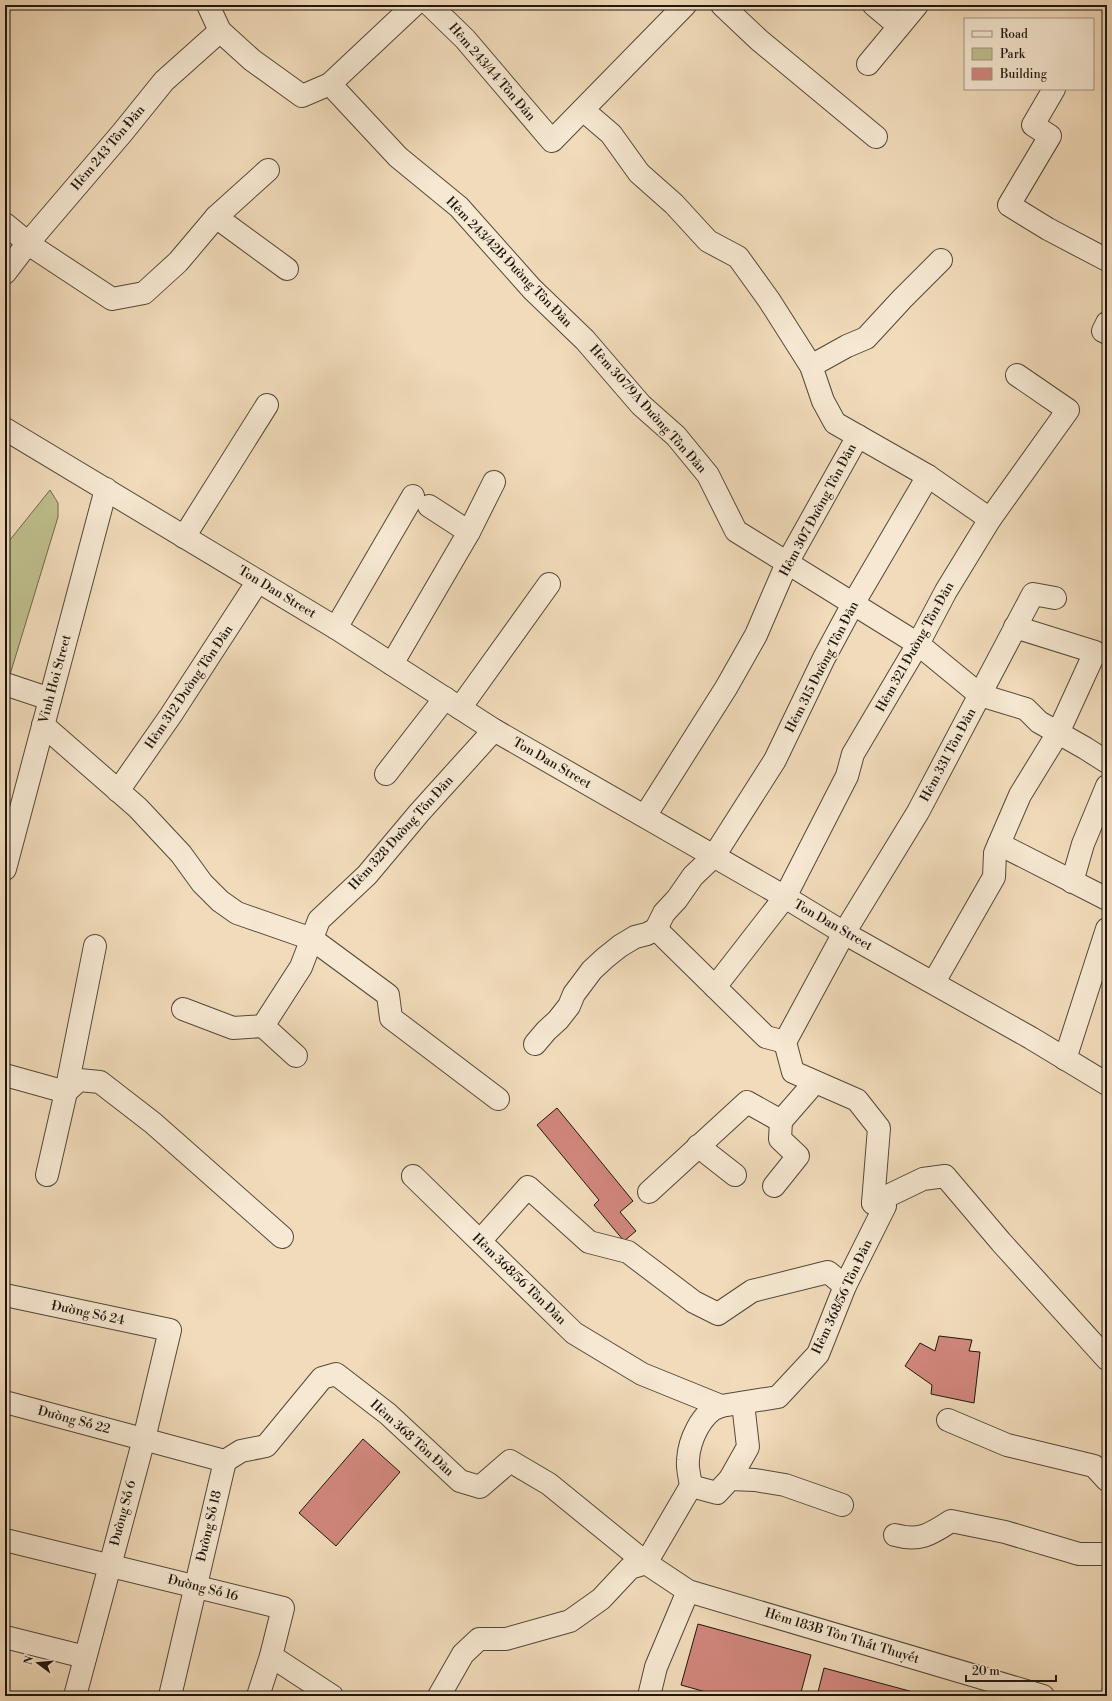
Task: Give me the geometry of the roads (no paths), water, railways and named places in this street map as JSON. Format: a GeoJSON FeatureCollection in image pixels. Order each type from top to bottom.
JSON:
{"type":"FeatureCollection","features":[{"type":"Feature","properties":{"kind":"street"},"geometry":{"type":"LineString","coordinates":[[208,5],[220,31],[252,60],[302,96],[330,84],[414,5]]}},
{"type":"Feature","properties":{"kind":"street","name":"Hẻm 243/44 Tôn Đản"},"geometry":{"type":"LineString","coordinates":[[430,5],[465,39],[552,141],[583,110]]}},
{"type":"Feature","properties":{"kind":"street"},"geometry":{"type":"LineString","coordinates":[[583,110],[685,5]]}},
{"type":"Feature","properties":{"kind":"street"},"geometry":{"type":"LineString","coordinates":[[722,5],[759,40],[876,137]]}},
{"type":"Feature","properties":{"kind":"street"},"geometry":{"type":"LineString","coordinates":[[874,5],[899,26]]}},
{"type":"Feature","properties":{"kind":"street"},"geometry":{"type":"LineString","coordinates":[[868,64],[917,5]]}},
{"type":"Feature","properties":{"kind":"street","name":"Hẻm 243 Tôn Đản"},"geometry":{"type":"LineString","coordinates":[[5,273],[28,243],[122,133],[164,81],[220,31]]}},
{"type":"Feature","properties":{"kind":"street","name":"Hẻm 243/42B Đường Tôn Đản"},"geometry":{"type":"LineString","coordinates":[[330,84],[398,157],[459,207],[532,289],[585,340]]}},
{"type":"Feature","properties":{"kind":"street"},"geometry":{"type":"LineString","coordinates":[[1053,90],[1033,125],[1050,136],[1009,205],[1107,260]]}},
{"type":"Feature","properties":{"kind":"street","name":"Hẻm 307 Đường Tôn Đản"},"geometry":{"type":"LineString","coordinates":[[583,110],[611,134],[639,173],[674,204],[708,241],[738,257],[769,300],[811,366],[823,401],[835,423],[858,436],[787,563],[756,635],[726,688],[645,816]]}},
{"type":"Feature","properties":{"kind":"street"},"geometry":{"type":"LineString","coordinates":[[5,224],[28,243],[112,299],[144,293],[178,262],[216,217],[268,170]]}},
{"type":"Feature","properties":{"kind":"street"},"geometry":{"type":"LineString","coordinates":[[216,217],[287,269]]}},
{"type":"Feature","properties":{"kind":"street"},"geometry":{"type":"LineString","coordinates":[[811,366],[847,346],[866,338],[941,260]]}},
{"type":"Feature","properties":{"kind":"street"},"geometry":{"type":"LineString","coordinates":[[1107,323],[1103,331],[1107,333]]}},
{"type":"Feature","properties":{"kind":"street","name":"Hẻm 307/9A Đường Tôn Đản"},"geometry":{"type":"LineString","coordinates":[[585,340],[641,405],[676,436],[708,476],[736,531],[918,644],[980,695]]}},
{"type":"Feature","properties":{"kind":"street","name":"Hẻm 321 Đường Tôn Đản"},"geometry":{"type":"LineString","coordinates":[[716,988],[785,897],[847,776],[853,754],[918,644],[946,591],[990,519],[1068,410],[1017,375]]}},
{"type":"Feature","properties":{"kind":"street"},"geometry":{"type":"LineString","coordinates":[[184,537],[267,405]]}},
{"type":"Feature","properties":{"kind":"street","name":"Ton Dan Street"},"geometry":{"type":"LineString","coordinates":[[5,429],[336,628],[494,730],[785,897],[844,933],[934,982],[1107,1084]]}},
{"type":"Feature","properties":{"kind":"street"},"geometry":{"type":"LineString","coordinates":[[858,436],[928,476],[990,519]]}},
{"type":"Feature","properties":{"kind":"street","name":"Hẻm 315 Đường Tôn Đản"},"geometry":{"type":"LineString","coordinates":[[656,929],[664,913],[677,899],[693,876],[714,856],[775,760],[824,658],[853,604],[928,476]]}},
{"type":"Feature","properties":{"kind":"street"},"geometry":{"type":"LineString","coordinates":[[392,664],[469,532],[494,482]]}},
{"type":"Feature","properties":{"kind":"street","name":"Vinh Hoi Street"},"geometry":{"type":"LineString","coordinates":[[5,869],[106,489]]}},
{"type":"Feature","properties":{"kind":"street"},"geometry":{"type":"LineString","coordinates":[[336,628],[421,501],[469,532]]}},
{"type":"Feature","properties":{"kind":"street","name":"Hẻm 312 Đường Tôn Đản"},"geometry":{"type":"LineString","coordinates":[[118,791],[171,715],[258,581]]}},
{"type":"Feature","properties":{"kind":"street"},"geometry":{"type":"LineString","coordinates":[[386,774],[452,703],[549,584]]}},
{"type":"Feature","properties":{"kind":"street","name":"Hẻm 331 Tôn Đản"},"geometry":{"type":"LineString","coordinates":[[844,933],[918,812],[963,724],[980,695],[1033,594],[1055,598]]}},
{"type":"Feature","properties":{"kind":"street"},"geometry":{"type":"LineString","coordinates":[[934,982],[994,877],[995,853],[1020,795],[1058,733],[1095,652],[1015,627]]}},
{"type":"Feature","properties":{"kind":"street"},"geometry":{"type":"LineString","coordinates":[[5,684],[50,699]]}},
{"type":"Feature","properties":{"kind":"street"},"geometry":{"type":"LineString","coordinates":[[980,695],[1026,709],[1039,722],[1106,758]]}},
{"type":"Feature","properties":{"kind":"street"},"geometry":{"type":"LineString","coordinates":[[43,725],[138,808],[172,844],[202,882],[220,901],[237,913],[312,939],[388,995],[391,1018],[498,1099]]}},
{"type":"Feature","properties":{"kind":"street","name":"Hẻm 328 Đường Tôn Đản"},"geometry":{"type":"LineString","coordinates":[[263,1026],[302,967],[319,920],[367,875],[419,813],[494,730]]}},
{"type":"Feature","properties":{"kind":"street"},"geometry":{"type":"LineString","coordinates":[[1072,882],[1083,844],[1107,786]]}},
{"type":"Feature","properties":{"kind":"street"},"geometry":{"type":"LineString","coordinates":[[999,844],[1107,899]]}},
{"type":"Feature","properties":{"kind":"street"},"geometry":{"type":"LineString","coordinates":[[535,1044],[558,1020],[569,1006],[574,994],[584,980],[604,958],[635,937],[647,934],[656,929],[766,1037],[785,1042]]}},
{"type":"Feature","properties":{"kind":"street"},"geometry":{"type":"LineString","coordinates":[[1065,1059],[1107,929]]}},
{"type":"Feature","properties":{"kind":"street"},"geometry":{"type":"LineString","coordinates":[[844,933],[785,1042],[793,1072],[857,1100],[879,1128],[873,1203]]}},
{"type":"Feature","properties":{"kind":"street"},"geometry":{"type":"LineString","coordinates":[[47,1175],[66,1092],[95,946]]}},
{"type":"Feature","properties":{"kind":"street"},"geometry":{"type":"LineString","coordinates":[[183,1009],[232,1028],[263,1026],[296,1056]]}},
{"type":"Feature","properties":{"kind":"street"},"geometry":{"type":"LineString","coordinates":[[5,1075],[66,1092]]}},
{"type":"Feature","properties":{"kind":"street"},"geometry":{"type":"LineString","coordinates":[[66,1092],[79,1080],[100,1082],[153,1123],[282,1236]]}},
{"type":"Feature","properties":{"kind":"street"},"geometry":{"type":"LineString","coordinates":[[774,1186],[798,1156],[780,1139],[781,1121],[815,1082]]}},
{"type":"Feature","properties":{"kind":"street"},"geometry":{"type":"LineString","coordinates":[[649,1192],[747,1102],[781,1121]]}},
{"type":"Feature","properties":{"kind":"street"},"geometry":{"type":"LineString","coordinates":[[698,1146],[735,1175]]}},
{"type":"Feature","properties":{"kind":"street","name":"Hẻm 368/56 Tôn Đản"},"geometry":{"type":"LineString","coordinates":[[413,1176],[574,1333],[642,1374],[721,1406],[778,1397],[818,1354],[845,1286],[885,1206],[873,1203]]}},
{"type":"Feature","properties":{"kind":"street"},"geometry":{"type":"LineString","coordinates":[[873,1203],[923,1179],[945,1176],[1001,1242],[1107,1359]]}},
{"type":"Feature","properties":{"kind":"street"},"geometry":{"type":"LineString","coordinates":[[480,1242],[528,1188],[589,1242],[628,1252],[694,1302],[718,1314],[752,1291],[828,1272],[845,1286]]}},
{"type":"Feature","properties":{"kind":"street","name":"Đường Số 24"},"geometry":{"type":"LineString","coordinates":[[5,1295],[170,1330]]}},
{"type":"Feature","properties":{"kind":"street","name":"Đường Số 6"},"geometry":{"type":"LineString","coordinates":[[74,1696],[144,1439],[170,1330]]}},
{"type":"Feature","properties":{"kind":"street","name":"Hẻm 368 Tôn Đản"},"geometry":{"type":"LineString","coordinates":[[225,1461],[242,1451],[266,1446],[322,1378],[336,1374],[388,1414],[460,1481],[480,1487],[510,1461],[549,1484],[646,1563]]}},
{"type":"Feature","properties":{"kind":"street","name":"Đường Số 22"},"geometry":{"type":"LineString","coordinates":[[5,1402],[144,1439]]}},
{"type":"Feature","properties":{"kind":"street"},"geometry":{"type":"LineString","coordinates":[[691,1486],[717,1493],[730,1479],[748,1447],[743,1403]]}},
{"type":"Feature","properties":{"kind":"street"},"geometry":{"type":"LineString","coordinates":[[439,1696],[463,1654],[479,1639],[506,1639],[570,1621],[601,1600],[630,1568],[646,1563],[691,1486],[687,1461],[694,1434],[706,1416],[721,1406]]}},
{"type":"Feature","properties":{"kind":"street"},"geometry":{"type":"LineString","coordinates":[[948,1420],[1007,1446],[1094,1466],[1107,1480]]}},
{"type":"Feature","properties":{"kind":"street"},"geometry":{"type":"LineString","coordinates":[[144,1439],[225,1461]]}},
{"type":"Feature","properties":{"kind":"street","name":"Đường Số 18"},"geometry":{"type":"LineString","coordinates":[[170,1696],[225,1461]]}},
{"type":"Feature","properties":{"kind":"street"},"geometry":{"type":"LineString","coordinates":[[730,1479],[754,1480],[785,1485],[842,1505]]}},
{"type":"Feature","properties":{"kind":"street"},"geometry":{"type":"LineString","coordinates":[[895,1535],[907,1538],[930,1535],[951,1521],[1005,1532],[1079,1554],[1107,1554]]}},
{"type":"Feature","properties":{"kind":"street","name":"Đường Số 16"},"geometry":{"type":"LineString","coordinates":[[5,1540],[283,1608],[271,1656]]}},
{"type":"Feature","properties":{"kind":"street","name":"Hẻm 183B Tôn Thất Thuyết"},"geometry":{"type":"LineString","coordinates":[[646,1563],[688,1591],[1043,1696]]}},
{"type":"Feature","properties":{"kind":"street"},"geometry":{"type":"LineString","coordinates":[[649,1696],[656,1667],[688,1591]]}},
{"type":"Feature","properties":{"kind":"street"},"geometry":{"type":"LineString","coordinates":[[5,1637],[85,1657]]}},
{"type":"Feature","properties":{"kind":"street"},"geometry":{"type":"LineString","coordinates":[[258,1696],[271,1656],[332,1696]]}}]}
